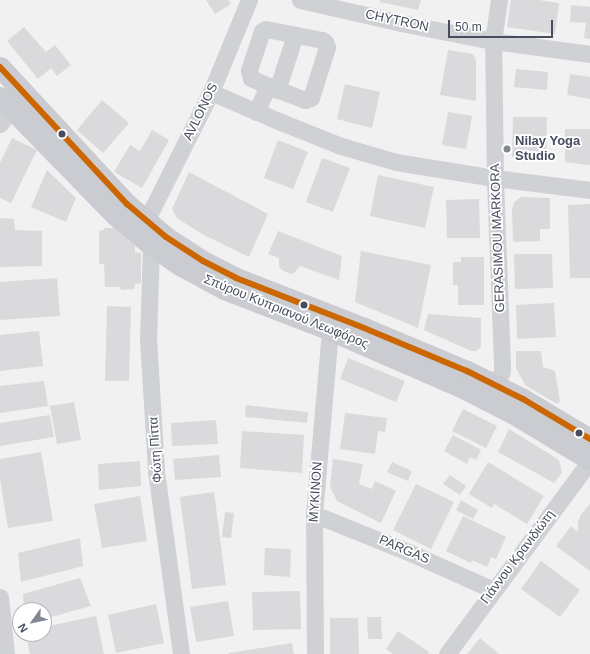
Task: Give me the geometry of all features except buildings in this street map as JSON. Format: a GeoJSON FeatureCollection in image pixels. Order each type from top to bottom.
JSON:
{"type":"FeatureCollection","features":[{"type":"Feature","properties":{"kind":"main road","name":"Σπύρου Κυπριανού Λεωφόρος"},"geometry":{"type":"LineString","coordinates":[[0,67],[102,178],[146,221],[185,249],[231,275],[372,331],[493,393],[590,439]]}},
{"type":"Feature","properties":{"kind":"main road","name":"Σπύρου Κυπριανού Λεωφόρος"},"geometry":{"type":"LineString","coordinates":[[4,110],[115,215],[151,245],[204,279],[441,377],[493,393],[514,414],[590,461]]}},
{"type":"Feature","properties":{"kind":"street","name":"AVLONOS"},"geometry":{"type":"LineString","coordinates":[[146,221],[211,92],[249,0]]}},
{"type":"Feature","properties":{"kind":"street","name":"CHYTRON"},"geometry":{"type":"LineString","coordinates":[[300,0],[401,23],[493,41],[590,54]]}},
{"type":"Feature","properties":{"kind":"street","name":"GERASIMOU MARKORA"},"geometry":{"type":"LineString","coordinates":[[493,393],[502,363],[495,178],[493,41],[499,0]]}},
{"type":"Feature","properties":{"kind":"street"},"geometry":{"type":"LineString","coordinates":[[266,29],[322,40],[327,47],[311,98],[305,100],[273,88],[251,78],[249,70],[259,36],[266,29]]}},
{"type":"Feature","properties":{"kind":"street"},"geometry":{"type":"LineString","coordinates":[[256,112],[273,88],[295,35]]}},
{"type":"Feature","properties":{"kind":"street"},"geometry":{"type":"LineString","coordinates":[[211,92],[256,112],[342,146],[396,162],[495,178],[590,190]]}},
{"type":"Feature","properties":{"kind":"street","name":"Φώτη Πίττα"},"geometry":{"type":"LineString","coordinates":[[151,245],[148,339],[156,471],[181,654]]}},
{"type":"Feature","properties":{"kind":"street","name":"MYKINON"},"geometry":{"type":"LineString","coordinates":[[315,654],[314,514],[330,330]]}},
{"type":"Feature","properties":{"kind":"street","name":"Γιάννου Κρανιδιώτη"},"geometry":{"type":"LineString","coordinates":[[447,654],[590,461]]}},
{"type":"Feature","properties":{"kind":"street","name":"PARGAS"},"geometry":{"type":"LineString","coordinates":[[314,514],[413,554],[493,590]]}},
{"type":"Feature","properties":{"kind":"street"},"geometry":{"type":"LineString","coordinates":[[0,596],[6,654]]}},
{"type":"Feature","properties":{"kind":"transit line"},"geometry":{"type":"LineString","coordinates":[[0,67],[127,204],[166,237],[203,261],[236,278],[364,328],[467,371],[523,399],[590,439]]}},
{"type":"Feature","properties":{"kind":"place","name":"Nilay Yoga Studio"},"geometry":{"type":"Point","coordinates":[507,149]}}]}
